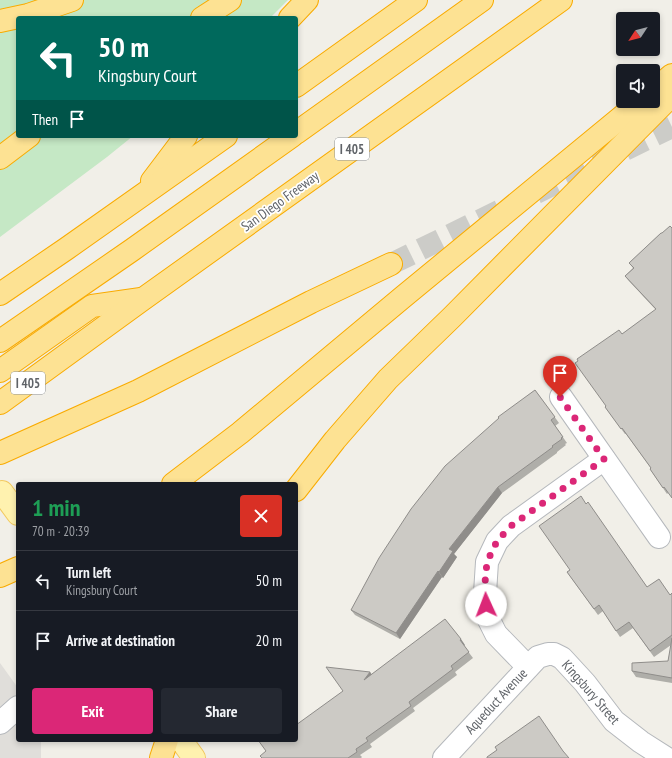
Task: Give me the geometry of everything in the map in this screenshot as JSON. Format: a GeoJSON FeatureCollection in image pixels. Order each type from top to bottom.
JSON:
{"type":"FeatureCollection","features":[{"type":"Feature","properties":{"kind":"highway"},"geometry":{"type":"LineString","coordinates":[[23,16],[72,0]]}},
{"type":"Feature","properties":{"kind":"highway"},"geometry":{"type":"LineString","coordinates":[[205,16],[230,0]]}},
{"type":"Feature","properties":{"kind":"highway"},"geometry":{"type":"LineString","coordinates":[[292,16],[307,0]]}},
{"type":"Feature","properties":{"kind":"highway"},"geometry":{"type":"LineString","coordinates":[[298,85],[416,0]]}},
{"type":"Feature","properties":{"kind":"highway"},"geometry":{"type":"LineString","coordinates":[[298,132],[482,0]]}},
{"type":"Feature","properties":{"kind":"highway","name":"San Diego Freeway"},"geometry":{"type":"LineString","coordinates":[[0,403],[561,0]]}},
{"type":"Feature","properties":{"kind":"highway"},"geometry":{"type":"LineString","coordinates":[[0,21],[16,18]]}},
{"type":"Feature","properties":{"kind":"highway"},"geometry":{"type":"LineString","coordinates":[[660,85],[672,75]]}},
{"type":"Feature","properties":{"kind":"highway"},"geometry":{"type":"LineString","coordinates":[[298,487],[335,440],[388,379],[452,317],[672,95]]}},
{"type":"Feature","properties":{"kind":"highway"},"geometry":{"type":"LineString","coordinates":[[175,482],[240,433],[632,108]]}},
{"type":"Feature","properties":{"kind":"highway"},"geometry":{"type":"LineString","coordinates":[[0,158],[26,138]]}},
{"type":"Feature","properties":{"kind":"highway"},"geometry":{"type":"LineString","coordinates":[[139,198],[184,138]]}},
{"type":"Feature","properties":{"kind":"highway"},"geometry":{"type":"LineString","coordinates":[[2,293],[223,138]]}},
{"type":"Feature","properties":{"kind":"highway"},"geometry":{"type":"LineString","coordinates":[[0,341],[132,250],[289,138]]}},
{"type":"Feature","properties":{"kind":"highway"},"geometry":{"type":"LineString","coordinates":[[0,452],[138,392],[311,302],[391,264]]}},
{"type":"Feature","properties":{"kind":"highway"},"geometry":{"type":"LineString","coordinates":[[0,371],[92,306],[143,299]]}},
{"type":"Feature","properties":{"kind":"highway"},"geometry":{"type":"LineString","coordinates":[[0,576],[16,569]]}},
{"type":"Feature","properties":{"kind":"highway"},"geometry":{"type":"LineString","coordinates":[[161,758],[166,742]]}},
{"type":"Feature","properties":{"kind":"main road"},"geometry":{"type":"LineString","coordinates":[[2,492],[16,511]]}},
{"type":"Feature","properties":{"kind":"main road"},"geometry":{"type":"LineString","coordinates":[[182,742],[194,758]]}},
{"type":"Feature","properties":{"kind":"street"},"geometry":{"type":"LineString","coordinates":[[560,397],[659,537]]}},
{"type":"Feature","properties":{"kind":"street"},"geometry":{"type":"LineString","coordinates":[[528,667],[496,634],[487,616],[484,593],[487,562],[497,541],[511,526],[604,459]]}},
{"type":"Feature","properties":{"kind":"street","name":"Aqueduct Avenue"},"geometry":{"type":"LineString","coordinates":[[444,758],[538,657],[554,654]]}},
{"type":"Feature","properties":{"kind":"street","name":"Kingsbury Street"},"geometry":{"type":"LineString","coordinates":[[554,654],[569,664],[614,721],[641,742],[666,758]]}},
{"type":"Feature","properties":{"kind":"street"},"geometry":{"type":"LineString","coordinates":[[0,723],[16,709]]}},
{"type":"Feature","properties":{"kind":"shaded area"},"geometry":{"type":"Polygon","coordinates":[[[0,663],[16,685],[16,742],[41,742],[41,758],[0,758],[0,663]]]}},
{"type":"Feature","properties":{"kind":"green space"},"geometry":{"type":"Polygon","coordinates":[[[0,0],[288,0],[272,16],[16,16],[16,138],[131,138],[0,237],[0,0]]]}},
{"type":"Feature","properties":{"kind":"building"},"geometry":{"type":"Polygon","coordinates":[[[670,226],[672,228],[672,498],[664,487],[663,488],[650,469],[651,468],[605,407],[606,406],[575,363],[578,361],[577,359],[619,330],[622,334],[656,309],[625,276],[634,268],[629,263],[670,226]]]}},
{"type":"Feature","properties":{"kind":"building"},"geometry":{"type":"Polygon","coordinates":[[[535,390],[555,417],[551,420],[563,437],[561,438],[562,439],[498,487],[449,549],[453,551],[396,633],[351,610],[379,558],[411,509],[445,466],[499,418],[498,417],[535,390]]]}},
{"type":"Feature","properties":{"kind":"building"},"geometry":{"type":"Polygon","coordinates":[[[581,496],[586,504],[588,502],[647,587],[659,579],[670,595],[672,593],[672,635],[650,651],[629,622],[616,631],[599,605],[594,609],[567,572],[570,570],[539,526],[581,496]]]}},
{"type":"Feature","properties":{"kind":"building"},"geometry":{"type":"Polygon","coordinates":[[[445,619],[469,652],[451,666],[453,669],[409,702],[411,706],[366,738],[368,741],[356,749],[357,752],[348,758],[262,758],[260,756],[266,751],[259,742],[298,742],[298,724],[343,691],[326,667],[370,672],[364,680],[445,619]]]}},
{"type":"Feature","properties":{"kind":"building"},"geometry":{"type":"Polygon","coordinates":[[[672,638],[672,678],[632,671],[632,663],[668,661],[672,638]]]}},
{"type":"Feature","properties":{"kind":"building"},"geometry":{"type":"Polygon","coordinates":[[[539,716],[569,758],[487,758],[497,750],[495,747],[539,716]]]}},
{"type":"Feature","properties":{"kind":"tunnel"},"geometry":{"type":"LineString","coordinates":[[536,193],[672,127]]}},
{"type":"Feature","properties":{"kind":"tunnel"},"geometry":{"type":"LineString","coordinates":[[391,264],[505,208]]}},
{"type":"Feature","properties":{"kind":"route"},"geometry":{"type":"LineString","coordinates":[[486,605],[484,593],[487,562],[497,541],[511,526],[604,459],[560,397]]}}]}
